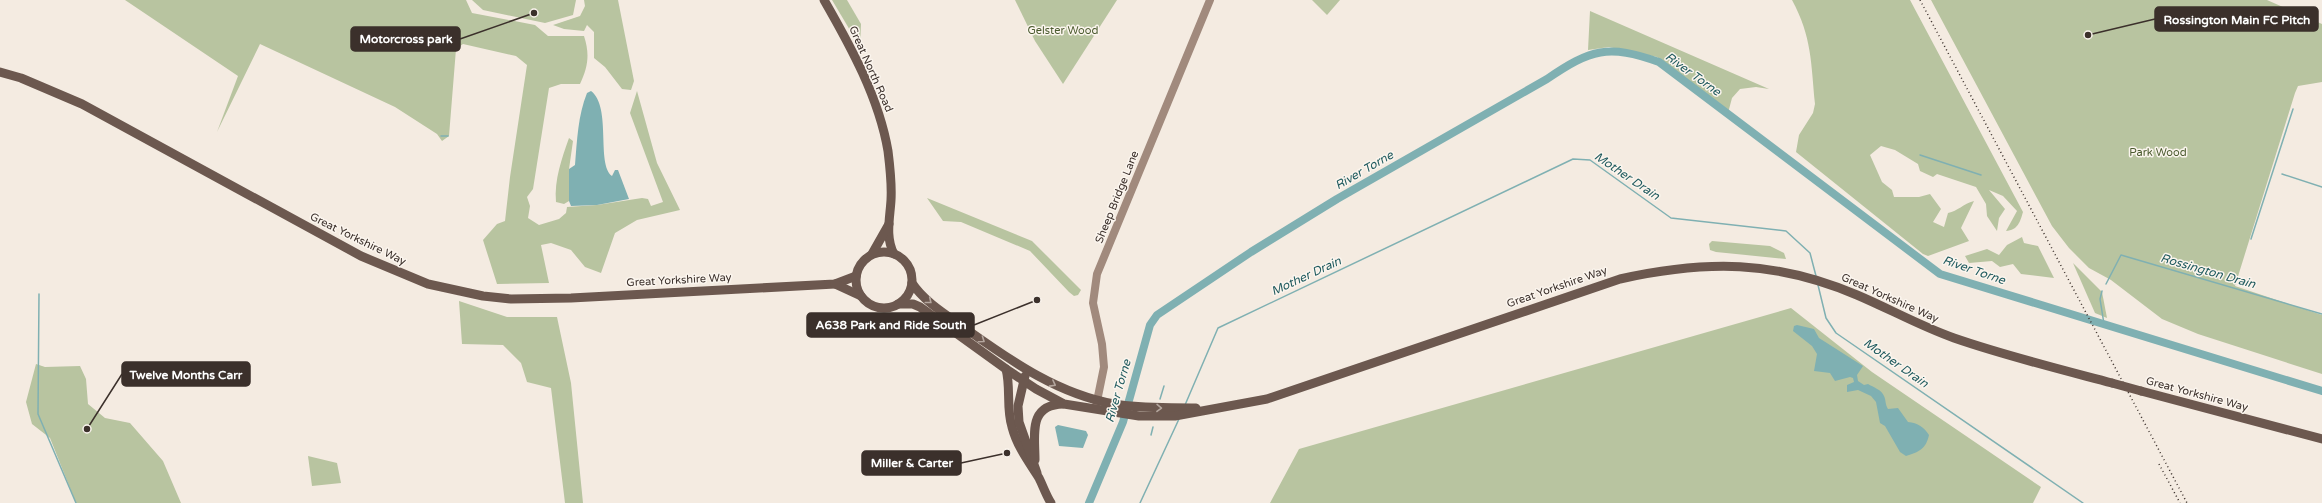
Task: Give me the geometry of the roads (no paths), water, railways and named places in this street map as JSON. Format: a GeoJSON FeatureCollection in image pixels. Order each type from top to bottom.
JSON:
{"type":"FeatureCollection","features":[{"type":"Feature","properties":{"kind":"highway","name":"Great North Road"},"geometry":{"type":"LineString","coordinates":[[824,0],[852,51],[883,125],[891,173],[889,223],[890,247],[894,254]]}},
{"type":"Feature","properties":{"kind":"highway","name":"Great Yorkshire Way"},"geometry":{"type":"LineString","coordinates":[[0,72],[21,78],[82,104],[361,256],[395,272],[449,290],[511,299],[571,298],[835,284],[856,276]]}},
{"type":"Feature","properties":{"kind":"highway","name":"Great North Road"},"geometry":{"type":"LineString","coordinates":[[872,254],[889,223]]}},
{"type":"Feature","properties":{"kind":"highway"},"geometry":{"type":"LineString","coordinates":[[879,252],[894,254],[908,266],[912,283],[907,295],[898,304],[887,308],[875,306],[861,296],[858,290],[856,276],[863,261],[872,254],[879,252]]}},
{"type":"Feature","properties":{"kind":"highway","name":"Great Yorkshire Way"},"geometry":{"type":"LineString","coordinates":[[898,304],[912,304],[920,307],[1006,369],[1064,404],[1094,410],[1112,409],[1138,412],[1177,412],[1218,409],[1267,399],[1620,279],[1660,270],[1731,265],[1763,268],[1826,283],[1954,338],[2322,440]]}},
{"type":"Feature","properties":{"kind":"highway","name":"Great Yorkshire Way"},"geometry":{"type":"LineString","coordinates":[[912,283],[917,291],[950,318],[1026,370],[1058,386],[1097,400],[1112,409]]}},
{"type":"Feature","properties":{"kind":"highway","name":"Great Yorkshire Way"},"geometry":{"type":"LineString","coordinates":[[835,284],[861,296]]}},
{"type":"Feature","properties":{"kind":"highway"},"geometry":{"type":"LineString","coordinates":[[1006,369],[1010,391],[1009,408],[1011,426],[1028,463],[1051,503]]}},
{"type":"Feature","properties":{"kind":"highway"},"geometry":{"type":"LineString","coordinates":[[1026,370],[1022,379],[1018,406],[1019,422],[1036,465]]}},
{"type":"Feature","properties":{"kind":"highway"},"geometry":{"type":"LineString","coordinates":[[1010,391],[1022,379]]}},
{"type":"Feature","properties":{"kind":"highway"},"geometry":{"type":"LineString","coordinates":[[1038,478],[1036,465],[1035,423],[1040,411],[1049,405],[1064,404]]}},
{"type":"Feature","properties":{"kind":"main road","name":"Sheep Bridge Lane"},"geometry":{"type":"LineString","coordinates":[[1094,410],[1104,366],[1102,344],[1092,303],[1097,274],[1210,0]]}},
{"type":"Feature","properties":{"kind":"water"},"geometry":{"type":"Polygon","coordinates":[[[591,91],[597,99],[601,109],[607,170],[612,176],[615,170],[618,170],[629,199],[597,205],[571,206],[569,201],[569,169],[575,165],[578,128],[584,101],[587,93],[591,91]]]}},
{"type":"Feature","properties":{"kind":"water"},"geometry":{"type":"Polygon","coordinates":[[[1797,325],[1814,329],[1819,338],[1863,366],[1857,375],[1858,381],[1864,385],[1868,384],[1879,390],[1884,396],[1888,409],[1898,408],[1908,422],[1918,424],[1925,430],[1929,435],[1924,447],[1915,453],[1906,456],[1900,452],[1885,426],[1880,423],[1876,402],[1871,396],[1858,390],[1847,392],[1847,385],[1854,382],[1853,378],[1850,377],[1835,381],[1830,373],[1814,371],[1817,354],[1812,346],[1793,331],[1794,326],[1797,325]]]}},
{"type":"Feature","properties":{"kind":"water"},"geometry":{"type":"Polygon","coordinates":[[[1058,425],[1086,431],[1088,435],[1083,448],[1059,446],[1055,427],[1058,425]]]}},
{"type":"Feature","properties":{"kind":"waterway","name":"River Torne"},"geometry":{"type":"LineString","coordinates":[[1089,503],[1123,422],[1150,325],[1157,315],[1251,252],[1337,199],[1576,61],[1600,52],[1626,53],[1659,62],[1940,274],[2322,391]]}},
{"type":"Feature","properties":{"kind":"waterway"},"geometry":{"type":"LineString","coordinates":[[2251,239],[2293,109]]}},
{"type":"Feature","properties":{"kind":"waterway"},"geometry":{"type":"LineString","coordinates":[[441,136],[448,136]]}},
{"type":"Feature","properties":{"kind":"waterway"},"geometry":{"type":"LineString","coordinates":[[1920,155],[1981,175]]}},
{"type":"Feature","properties":{"kind":"waterway","name":"Mother Drain"},"geometry":{"type":"LineString","coordinates":[[1185,405],[1218,328],[1573,159],[1590,160],[1671,218],[1786,231],[1810,253],[1816,276]]}},
{"type":"Feature","properties":{"kind":"waterway"},"geometry":{"type":"LineString","coordinates":[[2282,174],[2322,187]]}},
{"type":"Feature","properties":{"kind":"waterway","name":"Rossington Drain"},"geometry":{"type":"LineString","coordinates":[[2106,284],[2121,255],[2322,314]]}},
{"type":"Feature","properties":{"kind":"waterway","name":"Mother Drain"},"geometry":{"type":"LineString","coordinates":[[1818,285],[1826,318],[1836,333],[2083,503]]}},
{"type":"Feature","properties":{"kind":"waterway","name":"Rossington Drain"},"geometry":{"type":"LineString","coordinates":[[2102,291],[2100,299],[2104,324]]}},
{"type":"Feature","properties":{"kind":"waterway"},"geometry":{"type":"LineString","coordinates":[[39,294],[38,414],[76,503]]}},
{"type":"Feature","properties":{"kind":"waterway"},"geometry":{"type":"LineString","coordinates":[[1160,399],[1164,386]]}},
{"type":"Feature","properties":{"kind":"waterway","name":"Mother Drain"},"geometry":{"type":"LineString","coordinates":[[1140,503],[1179,419]]}},
{"type":"Feature","properties":{"kind":"waterway"},"geometry":{"type":"LineString","coordinates":[[1151,435],[1153,427]]}},
{"type":"Feature","properties":{"kind":"railway"},"geometry":{"type":"LineString","coordinates":[[1920,0],[2187,503]]}},
{"type":"Feature","properties":{"kind":"railway"},"geometry":{"type":"LineString","coordinates":[[2159,464],[2180,503]]}},
{"type":"Feature","properties":{"kind":"place","name":"Motorcross park"},"geometry":{"type":"Point","coordinates":[534,13]}},
{"type":"Feature","properties":{"kind":"place","name":"Rossington Main FC Pitch"},"geometry":{"type":"Point","coordinates":[2088,35]}},
{"type":"Feature","properties":{"kind":"place","name":"A638 Park and Ride South"},"geometry":{"type":"Point","coordinates":[1037,300]}},
{"type":"Feature","properties":{"kind":"place","name":"Twelve Months Carr"},"geometry":{"type":"Point","coordinates":[87,429]}},
{"type":"Feature","properties":{"kind":"place","name":"Miller & Carter"},"geometry":{"type":"Point","coordinates":[1007,453]}},
{"type":"Feature","properties":{"kind":"park label","name":"Gelster Wood"},"geometry":{"type":"Point","coordinates":[1063,30]}},
{"type":"Feature","properties":{"kind":"park label","name":"Park Wood"},"geometry":{"type":"Point","coordinates":[2158,152]}}]}
